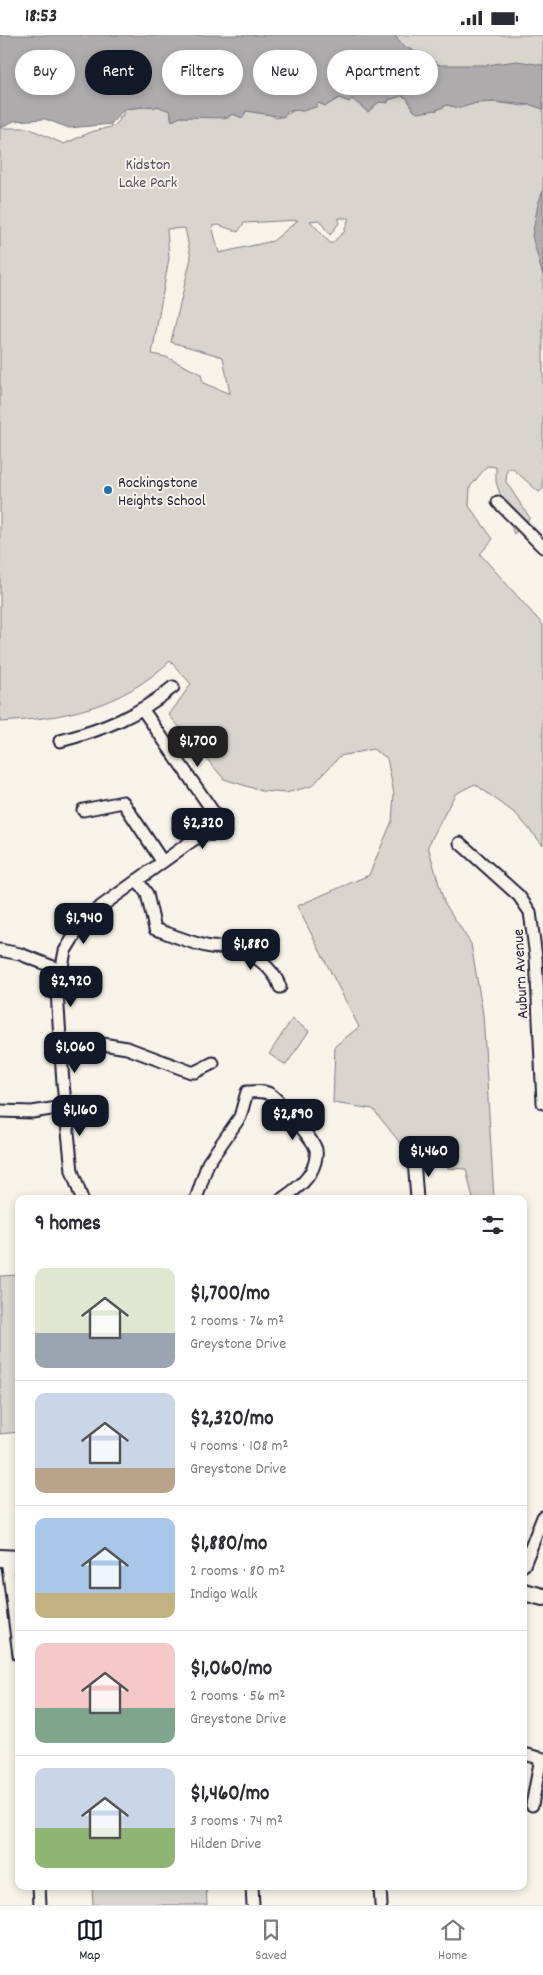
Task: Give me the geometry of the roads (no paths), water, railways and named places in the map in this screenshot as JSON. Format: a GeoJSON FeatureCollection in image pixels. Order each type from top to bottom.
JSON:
{"type":"FeatureCollection","features":[{"type":"Feature","properties":{"kind":"main road"},"geometry":{"type":"LineString","coordinates":[[527,1593],[543,1597]]}},
{"type":"Feature","properties":{"kind":"street"},"geometry":{"type":"LineString","coordinates":[[498,502],[543,547]]}},
{"type":"Feature","properties":{"kind":"street"},"geometry":{"type":"LineString","coordinates":[[60,741],[107,727],[143,710],[173,687]]}},
{"type":"Feature","properties":{"kind":"street"},"geometry":{"type":"LineString","coordinates":[[81,1195],[72,1171],[64,1107],[57,992],[65,951],[85,918],[193,840],[203,835],[218,834],[220,826],[214,813],[143,710]]}},
{"type":"Feature","properties":{"kind":"street"},"geometry":{"type":"LineString","coordinates":[[83,810],[123,801],[162,861]]}},
{"type":"Feature","properties":{"kind":"street","name":"Auburn Avenue"},"geometry":{"type":"LineString","coordinates":[[460,843],[526,903],[531,916],[539,957],[543,1103]]}},
{"type":"Feature","properties":{"kind":"street"},"geometry":{"type":"LineString","coordinates":[[138,880],[147,894],[155,929],[212,947],[229,947],[242,950],[262,963],[276,977],[280,987]]}},
{"type":"Feature","properties":{"kind":"street"},"geometry":{"type":"LineString","coordinates":[[0,951],[20,954],[61,970]]}},
{"type":"Feature","properties":{"kind":"street"},"geometry":{"type":"LineString","coordinates":[[60,1044],[96,1043],[127,1048],[191,1072],[195,1072],[213,1063]]}},
{"type":"Feature","properties":{"kind":"street"},"geometry":{"type":"LineString","coordinates":[[197,1195],[211,1157],[240,1117],[247,1092],[256,1091],[269,1094],[278,1101],[316,1147],[315,1162],[308,1176],[301,1185],[287,1195]]}},
{"type":"Feature","properties":{"kind":"street"},"geometry":{"type":"LineString","coordinates":[[0,1111],[32,1112],[64,1107]]}},
{"type":"Feature","properties":{"kind":"street"},"geometry":{"type":"LineString","coordinates":[[414,1160],[417,1195]]}},
{"type":"Feature","properties":{"kind":"street"},"geometry":{"type":"LineString","coordinates":[[527,1557],[543,1517]]}},
{"type":"Feature","properties":{"kind":"street"},"geometry":{"type":"LineString","coordinates":[[9,1558],[15,1616]]}},
{"type":"Feature","properties":{"kind":"street"},"geometry":{"type":"LineString","coordinates":[[527,1755],[542,1759],[532,1805]]}},
{"type":"Feature","properties":{"kind":"street"},"geometry":{"type":"LineString","coordinates":[[39,1890],[40,1905]]}},
{"type":"Feature","properties":{"kind":"street"},"geometry":{"type":"LineString","coordinates":[[252,1890],[253,1905]]}},
{"type":"Feature","properties":{"kind":"street"},"geometry":{"type":"LineString","coordinates":[[380,1890],[381,1905]]}},
{"type":"Feature","properties":{"kind":"place","name":"Rockingstone Heights School"},"geometry":{"type":"Point","coordinates":[108,490]}},
{"type":"Feature","properties":{"kind":"park label","name":"Kidston Lake Park"},"geometry":{"type":"Point","coordinates":[148,172]}}]}
